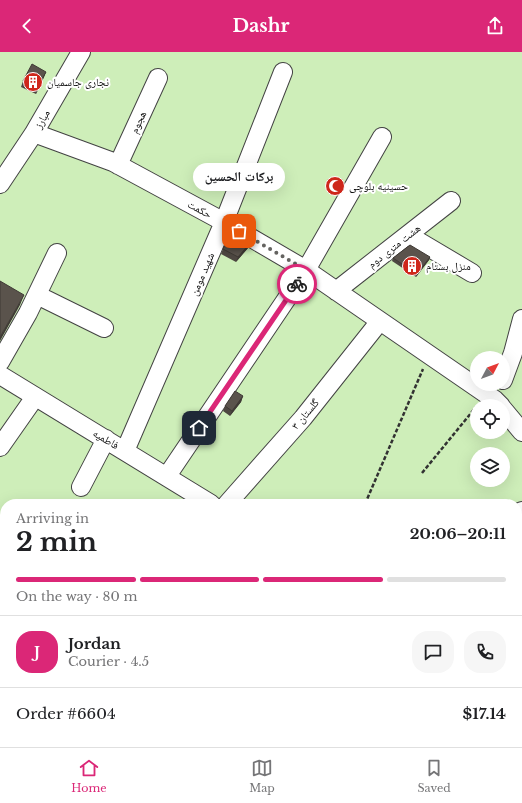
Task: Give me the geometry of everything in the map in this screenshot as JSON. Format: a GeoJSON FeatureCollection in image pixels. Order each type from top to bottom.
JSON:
{"type":"FeatureCollection","features":[{"type":"Feature","properties":{"kind":"street","name":"مبارز"},"geometry":{"type":"LineString","coordinates":[[0,184],[34,133],[81,52]]}},
{"type":"Feature","properties":{"kind":"street","name":"شهید مومن"},"geometry":{"type":"LineString","coordinates":[[125,451],[224,222],[283,72]]}},
{"type":"Feature","properties":{"kind":"street","name":"هجوم"},"geometry":{"type":"LineString","coordinates":[[118,165],[158,78]]}},
{"type":"Feature","properties":{"kind":"street","name":"حکمت"},"geometry":{"type":"LineString","coordinates":[[34,133],[118,165],[224,222],[306,270],[497,398],[522,432]]}},
{"type":"Feature","properties":{"kind":"street"},"geometry":{"type":"LineString","coordinates":[[167,476],[306,270],[382,137]]}},
{"type":"Feature","properties":{"kind":"street","name":"هشت متری دوم"},"geometry":{"type":"LineString","coordinates":[[336,291],[451,201]]}},
{"type":"Feature","properties":{"kind":"street"},"geometry":{"type":"LineString","coordinates":[[408,235],[472,273]]}},
{"type":"Feature","properties":{"kind":"street"},"geometry":{"type":"LineString","coordinates":[[0,362],[37,295],[57,253]]}},
{"type":"Feature","properties":{"kind":"street"},"geometry":{"type":"LineString","coordinates":[[37,295],[104,328]]}},
{"type":"Feature","properties":{"kind":"street"},"geometry":{"type":"LineString","coordinates":[[510,361],[522,319]]}},
{"type":"Feature","properties":{"kind":"street","name":"گلستان ۳"},"geometry":{"type":"LineString","coordinates":[[231,499],[302,418],[380,321]]}},
{"type":"Feature","properties":{"kind":"street","name":"فاطمیه"},"geometry":{"type":"LineString","coordinates":[[0,375],[203,499]]}},
{"type":"Feature","properties":{"kind":"street"},"geometry":{"type":"LineString","coordinates":[[0,447],[35,396]]}},
{"type":"Feature","properties":{"kind":"street"},"geometry":{"type":"LineString","coordinates":[[81,488],[106,439]]}},
{"type":"Feature","properties":{"kind":"path"},"geometry":{"type":"LineString","coordinates":[[367,499],[430,354]]}},
{"type":"Feature","properties":{"kind":"path"},"geometry":{"type":"LineString","coordinates":[[422,473],[460,429],[497,398]]}},
{"type":"Feature","properties":{"kind":"green space"},"geometry":{"type":"Polygon","coordinates":[[[0,52],[522,52],[522,499],[0,499],[0,52]]]}},
{"type":"Feature","properties":{"kind":"building","name":"نجاری جاسمیان"},"geometry":{"type":"Polygon","coordinates":[[[32,64],[46,72],[37,88],[23,81],[32,64]]]}},
{"type":"Feature","properties":{"kind":"building"},"geometry":{"type":"Polygon","coordinates":[[[231,232],[250,243],[238,257],[223,249],[231,232]]]}},
{"type":"Feature","properties":{"kind":"building"},"geometry":{"type":"Polygon","coordinates":[[[410,245],[430,257],[417,274],[393,258],[410,245]]]}},
{"type":"Feature","properties":{"kind":"building"},"geometry":{"type":"Polygon","coordinates":[[[0,281],[24,295],[0,337],[0,281]]]}},
{"type":"Feature","properties":{"kind":"building"},"geometry":{"type":"Polygon","coordinates":[[[235,391],[243,396],[232,411],[225,406],[235,391]]]}},
{"type":"Feature","properties":{"kind":"way so far"},"geometry":{"type":"LineString","coordinates":[[239,231],[306,270],[297,284]]}},
{"type":"Feature","properties":{"kind":"place","name":"نجاری جاسمیان"},"geometry":{"type":"Point","coordinates":[33,82]}},
{"type":"Feature","properties":{"kind":"place","name":"حسینیه بلوچی"},"geometry":{"type":"Point","coordinates":[335,186]}},
{"type":"Feature","properties":{"kind":"place","name":"برکات الحسین"},"geometry":{"type":"Point","coordinates":[239,231]}},
{"type":"Feature","properties":{"kind":"place","name":"منزل بستام"},"geometry":{"type":"Point","coordinates":[412,266]}},
{"type":"Feature","properties":{"kind":"route"},"geometry":{"type":"LineString","coordinates":[[199,428],[297,284]]}}]}
